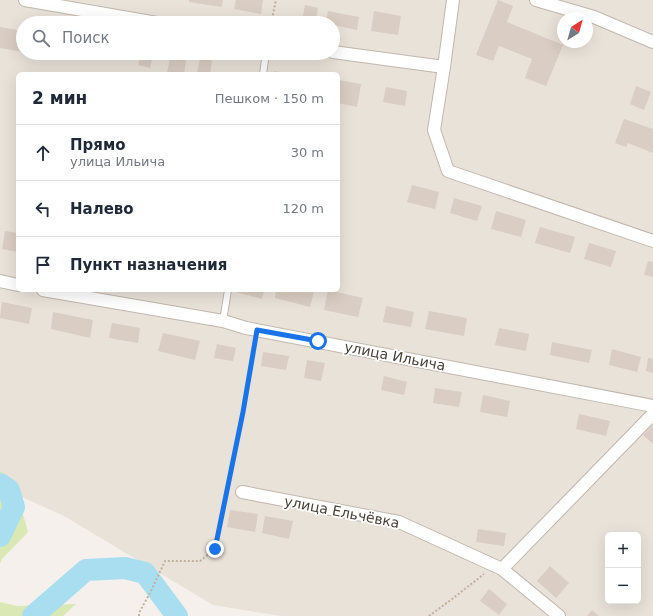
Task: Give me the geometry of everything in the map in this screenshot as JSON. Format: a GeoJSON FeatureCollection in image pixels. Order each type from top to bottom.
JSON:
{"type":"FeatureCollection","features":[{"type":"Feature","properties":{"kind":"street"},"geometry":{"type":"LineString","coordinates":[[25,0],[117,16]]}},
{"type":"Feature","properties":{"kind":"street"},"geometry":{"type":"LineString","coordinates":[[452,0],[444,67],[434,130],[448,171],[653,241]]}},
{"type":"Feature","properties":{"kind":"street"},"geometry":{"type":"LineString","coordinates":[[536,0],[594,17],[653,42]]}},
{"type":"Feature","properties":{"kind":"street"},"geometry":{"type":"LineString","coordinates":[[340,53],[444,67]]}},
{"type":"Feature","properties":{"kind":"street"},"geometry":{"type":"LineString","coordinates":[[0,281],[16,285]]}},
{"type":"Feature","properties":{"kind":"street","name":"улица Ильича"},"geometry":{"type":"LineString","coordinates":[[55,292],[223,321],[257,330],[653,406]]}},
{"type":"Feature","properties":{"kind":"street"},"geometry":{"type":"LineString","coordinates":[[502,569],[653,414]]}},
{"type":"Feature","properties":{"kind":"street","name":"улица Ельчёвка"},"geometry":{"type":"LineString","coordinates":[[242,492],[399,522],[502,569],[559,616]]}},
{"type":"Feature","properties":{"kind":"lane"},"geometry":{"type":"LineString","coordinates":[[263,72],[265,60]]}},
{"type":"Feature","properties":{"kind":"lane"},"geometry":{"type":"LineString","coordinates":[[223,321],[228,292]]}},
{"type":"Feature","properties":{"kind":"path"},"geometry":{"type":"LineString","coordinates":[[273,16],[276,0]]}},
{"type":"Feature","properties":{"kind":"path"},"geometry":{"type":"LineString","coordinates":[[139,616],[139,613],[165,561],[200,561],[215,549],[243,412],[257,330]]}},
{"type":"Feature","properties":{"kind":"path"},"geometry":{"type":"LineString","coordinates":[[429,616],[452,600],[486,572],[502,569]]}},
{"type":"Feature","properties":{"kind":"shaded area"},"geometry":{"type":"Polygon","coordinates":[[[0,0],[653,0],[653,616],[281,616],[213,605],[64,516],[0,487],[0,0]]]}},
{"type":"Feature","properties":{"kind":"green space"},"geometry":{"type":"Polygon","coordinates":[[[0,471],[13,479],[28,532],[2,559],[0,564],[0,471]]]}},
{"type":"Feature","properties":{"kind":"green space"},"geometry":{"type":"Polygon","coordinates":[[[0,602],[17,606],[76,604],[63,616],[0,616],[0,602]]]}},
{"type":"Feature","properties":{"kind":"building"},"geometry":{"type":"Polygon","coordinates":[[[189,0],[223,0],[222,7],[189,2],[189,0]]]}},
{"type":"Feature","properties":{"kind":"building"},"geometry":{"type":"Polygon","coordinates":[[[236,0],[263,0],[261,14],[234,9],[236,0]]]}},
{"type":"Feature","properties":{"kind":"building"},"geometry":{"type":"Polygon","coordinates":[[[498,0],[513,6],[507,22],[557,43],[557,48],[562,48],[546,86],[525,78],[532,59],[499,46],[493,61],[476,55],[498,0]]]}},
{"type":"Feature","properties":{"kind":"building"},"geometry":{"type":"Polygon","coordinates":[[[305,5],[318,8],[316,16],[303,16],[305,5]]]}},
{"type":"Feature","properties":{"kind":"building"},"geometry":{"type":"Polygon","coordinates":[[[328,11],[359,17],[357,30],[340,26],[340,16],[327,16],[328,11]]]}},
{"type":"Feature","properties":{"kind":"building"},"geometry":{"type":"Polygon","coordinates":[[[374,11],[401,16],[398,35],[371,31],[374,11]]]}},
{"type":"Feature","properties":{"kind":"building"},"geometry":{"type":"Polygon","coordinates":[[[0,27],[16,30],[16,51],[0,48],[0,27]]]}},
{"type":"Feature","properties":{"kind":"building"},"geometry":{"type":"Polygon","coordinates":[[[139,60],[152,60],[150,68],[138,65],[139,60]]]}},
{"type":"Feature","properties":{"kind":"building"},"geometry":{"type":"Polygon","coordinates":[[[170,60],[186,60],[184,72],[167,72],[170,60]]]}},
{"type":"Feature","properties":{"kind":"building"},"geometry":{"type":"Polygon","coordinates":[[[200,60],[212,60],[210,72],[197,72],[200,60]]]}},
{"type":"Feature","properties":{"kind":"building"},"geometry":{"type":"Polygon","coordinates":[[[340,80],[361,84],[357,107],[340,103],[340,80]]]}},
{"type":"Feature","properties":{"kind":"building"},"geometry":{"type":"Polygon","coordinates":[[[636,86],[651,92],[644,110],[630,104],[636,86]]]}},
{"type":"Feature","properties":{"kind":"building"},"geometry":{"type":"Polygon","coordinates":[[[386,87],[407,91],[405,106],[383,102],[386,87]]]}},
{"type":"Feature","properties":{"kind":"building"},"geometry":{"type":"Polygon","coordinates":[[[624,119],[653,129],[653,153],[628,143],[626,147],[615,143],[624,119]]]}},
{"type":"Feature","properties":{"kind":"building"},"geometry":{"type":"Polygon","coordinates":[[[412,185],[439,192],[435,209],[407,202],[412,185]]]}},
{"type":"Feature","properties":{"kind":"building"},"geometry":{"type":"Polygon","coordinates":[[[454,198],[482,206],[477,221],[450,213],[454,198]]]}},
{"type":"Feature","properties":{"kind":"building"},"geometry":{"type":"Polygon","coordinates":[[[496,211],[526,220],[521,237],[491,229],[496,211]]]}},
{"type":"Feature","properties":{"kind":"building"},"geometry":{"type":"Polygon","coordinates":[[[540,227],[575,237],[570,253],[535,243],[540,227]]]}},
{"type":"Feature","properties":{"kind":"building"},"geometry":{"type":"Polygon","coordinates":[[[5,231],[16,233],[16,252],[2,249],[5,231]]]}},
{"type":"Feature","properties":{"kind":"building"},"geometry":{"type":"Polygon","coordinates":[[[589,243],[616,251],[611,267],[584,259],[589,243]]]}},
{"type":"Feature","properties":{"kind":"building"},"geometry":{"type":"Polygon","coordinates":[[[648,261],[653,262],[653,277],[644,275],[648,261]]]}},
{"type":"Feature","properties":{"kind":"building"},"geometry":{"type":"Polygon","coordinates":[[[236,292],[264,292],[262,299],[236,292]]]}},
{"type":"Feature","properties":{"kind":"building"},"geometry":{"type":"Polygon","coordinates":[[[276,292],[314,292],[310,307],[275,298],[276,292]]]}},
{"type":"Feature","properties":{"kind":"building"},"geometry":{"type":"Polygon","coordinates":[[[328,292],[337,292],[363,298],[358,317],[324,310],[328,292]]]}},
{"type":"Feature","properties":{"kind":"building"},"geometry":{"type":"Polygon","coordinates":[[[2,302],[32,308],[29,324],[0,318],[2,302]]]}},
{"type":"Feature","properties":{"kind":"building"},"geometry":{"type":"Polygon","coordinates":[[[386,306],[414,312],[411,327],[383,322],[386,306]]]}},
{"type":"Feature","properties":{"kind":"building"},"geometry":{"type":"Polygon","coordinates":[[[429,311],[467,318],[464,336],[425,329],[429,311]]]}},
{"type":"Feature","properties":{"kind":"building"},"geometry":{"type":"Polygon","coordinates":[[[53,312],[93,320],[90,338],[51,329],[53,312]]]}},
{"type":"Feature","properties":{"kind":"building"},"geometry":{"type":"Polygon","coordinates":[[[112,323],[140,328],[138,343],[109,338],[112,323]]]}},
{"type":"Feature","properties":{"kind":"building"},"geometry":{"type":"Polygon","coordinates":[[[499,328],[529,334],[526,351],[495,345],[499,328]]]}},
{"type":"Feature","properties":{"kind":"building"},"geometry":{"type":"Polygon","coordinates":[[[163,333],[200,341],[195,360],[158,351],[163,333]]]}},
{"type":"Feature","properties":{"kind":"building"},"geometry":{"type":"Polygon","coordinates":[[[552,342],[592,350],[589,363],[550,355],[552,342]]]}},
{"type":"Feature","properties":{"kind":"building"},"geometry":{"type":"Polygon","coordinates":[[[217,344],[236,348],[233,361],[214,358],[217,344]]]}},
{"type":"Feature","properties":{"kind":"building"},"geometry":{"type":"Polygon","coordinates":[[[612,349],[641,357],[637,372],[609,365],[612,349]]]}},
{"type":"Feature","properties":{"kind":"building"},"geometry":{"type":"Polygon","coordinates":[[[263,352],[289,356],[286,370],[261,366],[263,352]]]}},
{"type":"Feature","properties":{"kind":"building"},"geometry":{"type":"Polygon","coordinates":[[[648,358],[653,359],[653,373],[646,371],[648,358]]]}},
{"type":"Feature","properties":{"kind":"building"},"geometry":{"type":"Polygon","coordinates":[[[307,360],[325,363],[321,381],[304,378],[307,360]]]}},
{"type":"Feature","properties":{"kind":"building"},"geometry":{"type":"Polygon","coordinates":[[[384,376],[407,382],[404,395],[381,390],[384,376]]]}},
{"type":"Feature","properties":{"kind":"building"},"geometry":{"type":"Polygon","coordinates":[[[435,388],[462,392],[459,407],[433,403],[435,388]]]}},
{"type":"Feature","properties":{"kind":"building"},"geometry":{"type":"Polygon","coordinates":[[[483,395],[510,401],[507,417],[480,412],[483,395]]]}},
{"type":"Feature","properties":{"kind":"building"},"geometry":{"type":"Polygon","coordinates":[[[579,414],[610,421],[606,436],[576,429],[579,414]]]}},
{"type":"Feature","properties":{"kind":"building"},"geometry":{"type":"Polygon","coordinates":[[[652,426],[653,428],[653,444],[643,435],[652,426]]]}},
{"type":"Feature","properties":{"kind":"building"},"geometry":{"type":"Polygon","coordinates":[[[230,510],[258,514],[255,532],[227,527],[230,510]]]}},
{"type":"Feature","properties":{"kind":"building"},"geometry":{"type":"Polygon","coordinates":[[[265,516],[293,521],[289,539],[262,533],[265,516]]]}},
{"type":"Feature","properties":{"kind":"building"},"geometry":{"type":"Polygon","coordinates":[[[478,529],[506,533],[504,546],[476,542],[478,529]]]}},
{"type":"Feature","properties":{"kind":"building"},"geometry":{"type":"Polygon","coordinates":[[[550,566],[569,583],[556,598],[537,581],[550,566]]]}},
{"type":"Feature","properties":{"kind":"building"},"geometry":{"type":"Polygon","coordinates":[[[489,589],[507,604],[499,615],[480,601],[489,589]]]}},
{"type":"Feature","properties":{"kind":"building"},"geometry":{"type":"Polygon","coordinates":[[[592,610],[599,616],[587,616],[592,610]]]}},
{"type":"Feature","properties":{"kind":"waterway"},"geometry":{"type":"LineString","coordinates":[[0,484],[9,490],[14,507],[0,536]]}},
{"type":"Feature","properties":{"kind":"waterway"},"geometry":{"type":"LineString","coordinates":[[33,616],[86,570],[125,568],[145,573],[177,616]]}},
{"type":"Feature","properties":{"kind":"route"},"geometry":{"type":"LineString","coordinates":[[215,549],[243,412],[257,330],[318,341]]}}]}
